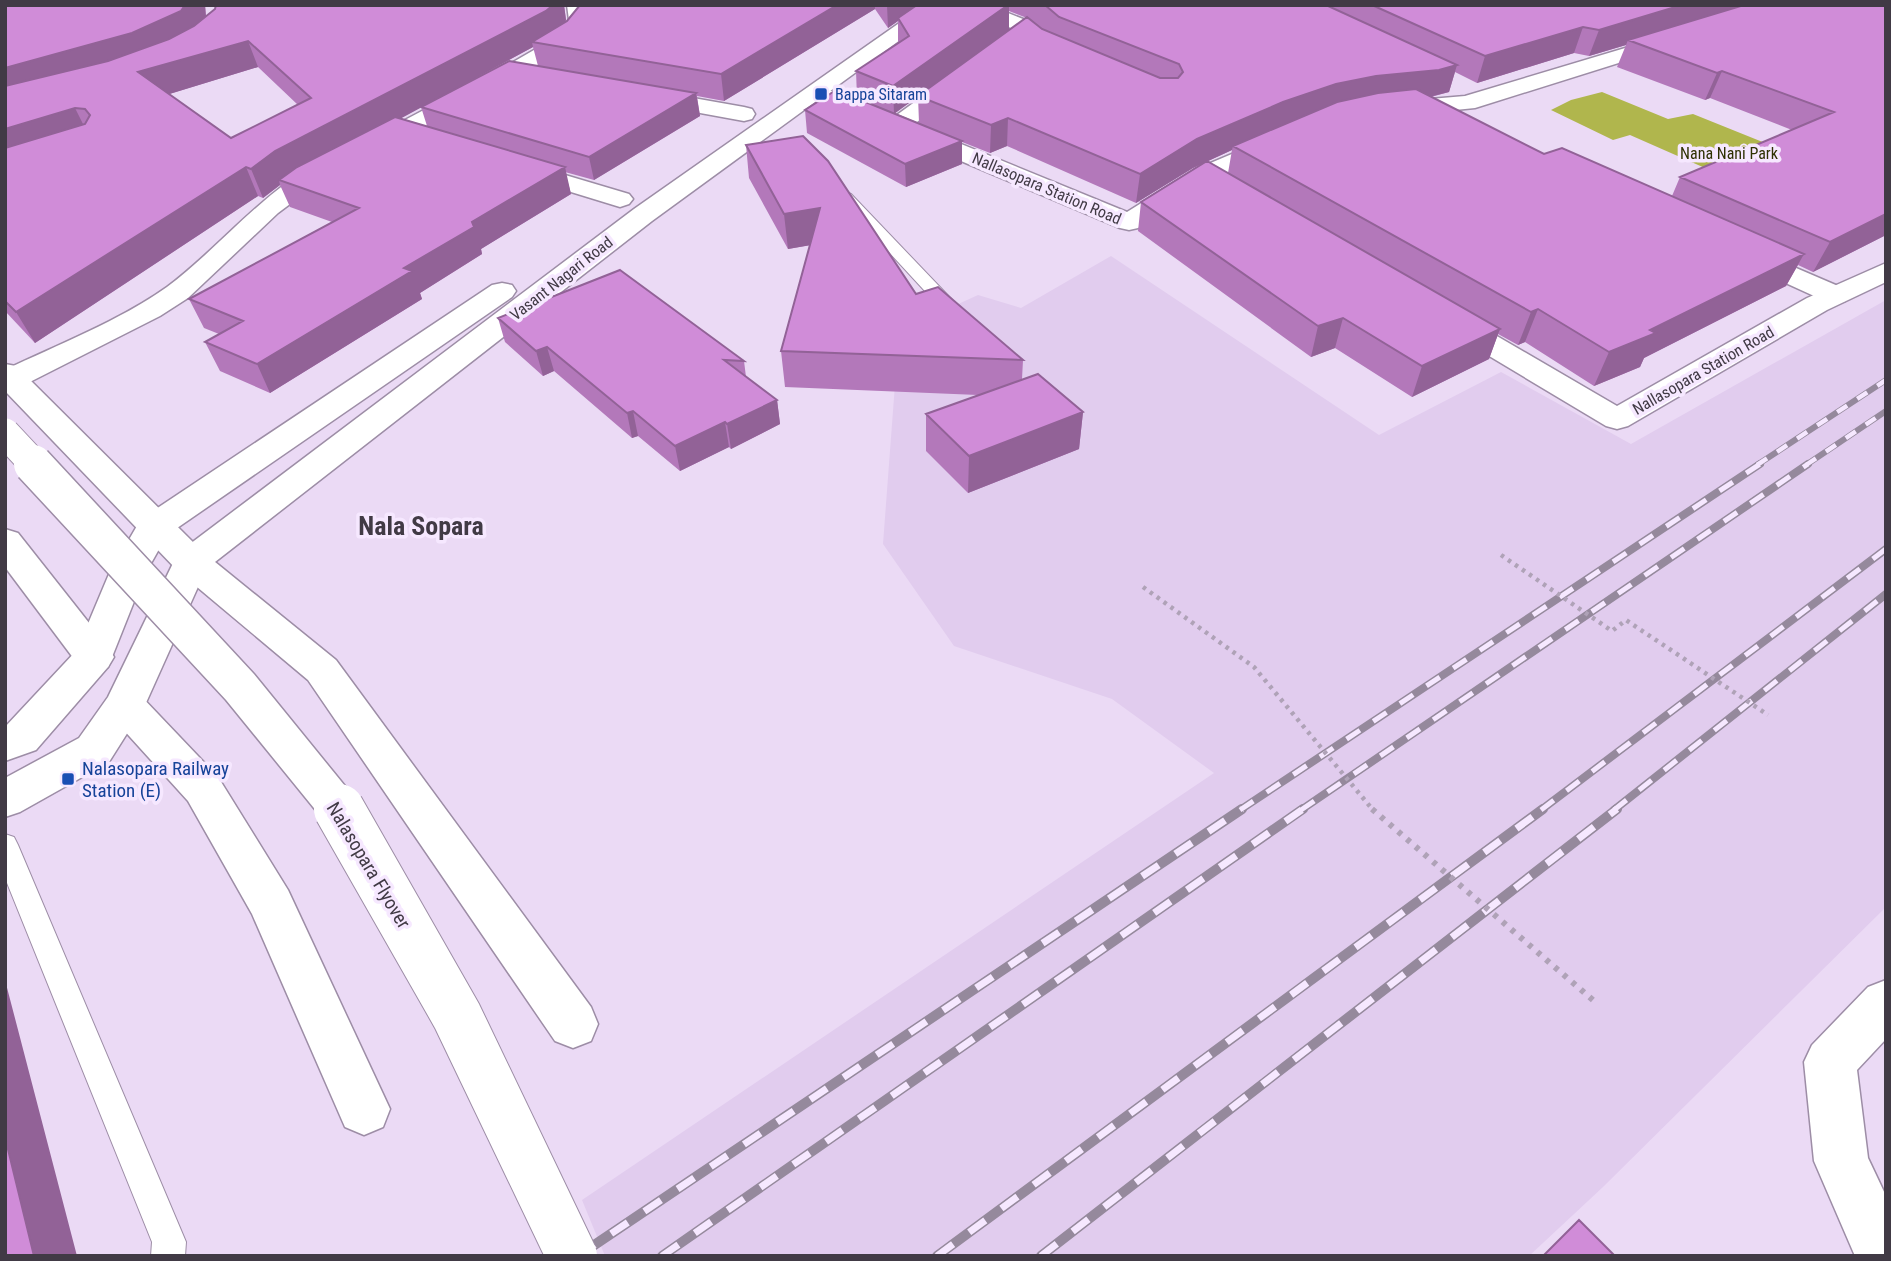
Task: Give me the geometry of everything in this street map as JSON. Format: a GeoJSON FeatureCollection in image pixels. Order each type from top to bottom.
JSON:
{"type":"FeatureCollection","features":[{"type":"Feature","properties":{"kind":"street"},"geometry":{"type":"LineString","coordinates":[[573,1024],[322,670],[191,562],[8,376],[150,310],[178,292],[287,194],[399,131],[511,73],[573,33],[579,20],[577,5]]}},
{"type":"Feature","properties":{"kind":"street","name":"Vasant Nagari Road"},"geometry":{"type":"LineString","coordinates":[[94,657],[127,574],[154,527],[462,320],[570,241],[620,199],[901,5]]}},
{"type":"Feature","properties":{"kind":"street","name":"Vasant Nagari Road"},"geometry":{"type":"LineString","coordinates":[[5,799],[94,750],[125,705],[191,562],[643,215],[752,147],[817,92],[938,5]]}},
{"type":"Feature","properties":{"kind":"street"},"geometry":{"type":"LineString","coordinates":[[970,5],[1027,29],[1049,49],[1084,64]]}},
{"type":"Feature","properties":{"kind":"street"},"geometry":{"type":"LineString","coordinates":[[1005,45],[1027,29]]}},
{"type":"Feature","properties":{"kind":"street"},"geometry":{"type":"LineString","coordinates":[[1379,112],[1418,106],[1439,107],[1483,97],[1695,33]]}},
{"type":"Feature","properties":{"kind":"street"},"geometry":{"type":"LineString","coordinates":[[898,125],[973,69]]}},
{"type":"Feature","properties":{"kind":"street"},"geometry":{"type":"LineString","coordinates":[[511,73],[549,79]]}},
{"type":"Feature","properties":{"kind":"street"},"geometry":{"type":"LineString","coordinates":[[1459,86],[1483,97]]}},
{"type":"Feature","properties":{"kind":"street","name":"Nallasopara Station Road"},"geometry":{"type":"LineString","coordinates":[[817,92],[1129,222],[1203,175]]}},
{"type":"Feature","properties":{"kind":"street"},"geometry":{"type":"LineString","coordinates":[[625,93],[744,114]]}},
{"type":"Feature","properties":{"kind":"street"},"geometry":{"type":"LineString","coordinates":[[1418,106],[1468,129]]}},
{"type":"Feature","properties":{"kind":"street"},"geometry":{"type":"LineString","coordinates":[[399,131],[438,143]]}},
{"type":"Feature","properties":{"kind":"street"},"geometry":{"type":"LineString","coordinates":[[1203,175],[1298,133]]}},
{"type":"Feature","properties":{"kind":"street"},"geometry":{"type":"LineString","coordinates":[[490,159],[620,199]]}},
{"type":"Feature","properties":{"kind":"street"},"geometry":{"type":"LineString","coordinates":[[1203,175],[1227,189]]}},
{"type":"Feature","properties":{"kind":"street"},"geometry":{"type":"LineString","coordinates":[[1721,243],[1835,295]]}},
{"type":"Feature","properties":{"kind":"street","name":"Nallasopara Station Road"},"geometry":{"type":"LineString","coordinates":[[1428,308],[1617,419],[1835,295],[1886,271]]}},
{"type":"Feature","properties":{"kind":"street","name":"Nalasopara Flyover"},"geometry":{"type":"LineString","coordinates":[[5,433],[240,687],[338,807],[457,1016],[572,1256]]}},
{"type":"Feature","properties":{"kind":"street"},"geometry":{"type":"LineString","coordinates":[[5,541],[94,657],[125,705],[203,789],[271,904],[364,1109]]}},
{"type":"Feature","properties":{"kind":"street"},"geometry":{"type":"LineString","coordinates":[[5,745],[21,738],[94,657]]}},
{"type":"Feature","properties":{"kind":"street"},"geometry":{"type":"LineString","coordinates":[[1884,1256],[1841,1161],[1830,1062],[1886,1003]]}},
{"type":"Feature","properties":{"kind":"lane"},"geometry":{"type":"LineString","coordinates":[[834,185],[954,311]]}},
{"type":"Feature","properties":{"kind":"lane"},"geometry":{"type":"LineString","coordinates":[[5,845],[169,1242],[168,1256]]}},
{"type":"Feature","properties":{"kind":"path"},"geometry":{"type":"LineString","coordinates":[[1502,555],[1612,631],[1626,620],[1768,715]]}},
{"type":"Feature","properties":{"kind":"path"},"geometry":{"type":"LineString","coordinates":[[1143,587],[1254,667],[1376,814],[1594,1001]]}},
{"type":"Feature","properties":{"kind":"shaded area"},"geometry":{"type":"Polygon","coordinates":[[[1111,256],[1379,435],[1501,372],[1631,444],[1886,300],[1886,907],[1603,1187],[1529,1256],[605,1256],[582,1200],[1214,773],[1112,699],[954,646],[883,544],[899,331],[978,295],[1021,308],[1111,256]]]}},
{"type":"Feature","properties":{"kind":"green space","name":"Nana Nani Park"},"geometry":{"type":"Polygon","coordinates":[[[1602,92],[1668,119],[1693,114],[1790,153],[1730,179],[1630,135],[1613,140],[1551,110],[1571,100],[1602,92]]]}},
{"type":"Feature","properties":{"kind":"building"},"geometry":{"type":"Polygon","coordinates":[[[5,5],[185,5],[181,11],[132,33],[5,68],[5,5]]]}},
{"type":"Feature","properties":{"kind":"building"},"geometry":{"type":"Polygon","coordinates":[[[216,5],[553,5],[275,151],[251,169],[246,167],[16,312],[5,301],[5,148],[85,124],[90,115],[85,109],[75,108],[5,129],[5,86],[108,61],[169,39],[194,26],[215,9],[216,5]],[[248,41],[138,72],[231,138],[311,98],[248,41]]]}},
{"type":"Feature","properties":{"kind":"building"},"geometry":{"type":"Polygon","coordinates":[[[580,5],[837,5],[721,74],[532,42],[567,21],[580,5]]]}},
{"type":"Feature","properties":{"kind":"building"},"geometry":{"type":"Polygon","coordinates":[[[917,5],[1008,5],[893,86],[856,71],[909,36],[898,18],[917,5]]]}},
{"type":"Feature","properties":{"kind":"building"},"geometry":{"type":"Polygon","coordinates":[[[1045,5],[1326,5],[1457,65],[1439,70],[1376,76],[1336,84],[1283,102],[1197,139],[1140,174],[1008,118],[991,125],[918,96],[1027,17],[1042,29],[1160,78],[1178,78],[1183,72],[1179,64],[1059,17],[1045,5]]]}},
{"type":"Feature","properties":{"kind":"building"},"geometry":{"type":"Polygon","coordinates":[[[1372,5],[1682,5],[1599,30],[1583,27],[1485,56],[1372,5]]]}},
{"type":"Feature","properties":{"kind":"building"},"geometry":{"type":"Polygon","coordinates":[[[1744,5],[1886,5],[1886,214],[1830,242],[1680,177],[1834,112],[1628,40],[1744,5]]]}},
{"type":"Feature","properties":{"kind":"building"},"geometry":{"type":"Polygon","coordinates":[[[509,61],[696,93],[589,157],[421,107],[509,61]]]}},
{"type":"Feature","properties":{"kind":"building"},"geometry":{"type":"Polygon","coordinates":[[[1416,89],[1544,154],[1562,148],[1804,254],[1650,330],[1656,333],[1609,352],[1538,309],[1531,312],[1233,146],[1337,102],[1378,93],[1416,89]]]}},
{"type":"Feature","properties":{"kind":"building"},"geometry":{"type":"Polygon","coordinates":[[[836,90],[962,141],[905,164],[805,110],[836,90]]]}},
{"type":"Feature","properties":{"kind":"building"},"geometry":{"type":"Polygon","coordinates":[[[395,117],[565,167],[472,222],[474,227],[404,268],[412,271],[257,364],[205,342],[243,321],[189,299],[359,208],[279,180],[297,167],[395,117]]]}},
{"type":"Feature","properties":{"kind":"building"},"geometry":{"type":"Polygon","coordinates":[[[803,136],[828,161],[916,294],[938,287],[1023,360],[781,351],[820,208],[784,214],[746,145],[803,136]]]}},
{"type":"Feature","properties":{"kind":"building"},"geometry":{"type":"Polygon","coordinates":[[[1207,161],[1500,329],[1422,366],[1343,318],[1318,326],[1141,202],[1207,161]]]}},
{"type":"Feature","properties":{"kind":"building"},"geometry":{"type":"Polygon","coordinates":[[[620,270],[744,361],[724,360],[777,400],[675,446],[633,411],[627,413],[547,347],[536,351],[498,318],[620,270]]]}},
{"type":"Feature","properties":{"kind":"building"},"geometry":{"type":"Polygon","coordinates":[[[1038,374],[1083,412],[969,456],[926,414],[1038,374]]]}},
{"type":"Feature","properties":{"kind":"building"},"geometry":{"type":"Polygon","coordinates":[[[5,1137],[34,1256],[5,1256],[5,1137]]]}},
{"type":"Feature","properties":{"kind":"building"},"geometry":{"type":"Polygon","coordinates":[[[1579,1220],[1615,1256],[1543,1256],[1579,1220]]]}},
{"type":"Feature","properties":{"kind":"railway"},"geometry":{"type":"LineString","coordinates":[[1757,465],[1886,380]]}},
{"type":"Feature","properties":{"kind":"railway"},"geometry":{"type":"LineString","coordinates":[[1806,465],[1886,411]]}},
{"type":"Feature","properties":{"kind":"railway"},"geometry":{"type":"LineString","coordinates":[[1240,810],[1760,464]]}},
{"type":"Feature","properties":{"kind":"railway"},"geometry":{"type":"LineString","coordinates":[[1301,810],[1808,464]]}},
{"type":"Feature","properties":{"kind":"railway"},"geometry":{"type":"LineString","coordinates":[[1541,810],[1886,549]]}},
{"type":"Feature","properties":{"kind":"railway"},"geometry":{"type":"LineString","coordinates":[[1614,810],[1886,594]]}},
{"type":"Feature","properties":{"kind":"railway"},"geometry":{"type":"LineString","coordinates":[[578,1256],[1242,809]]}},
{"type":"Feature","properties":{"kind":"railway"},"geometry":{"type":"LineString","coordinates":[[662,1256],[1303,809]]}},
{"type":"Feature","properties":{"kind":"railway"},"geometry":{"type":"LineString","coordinates":[[937,1256],[1543,809]]}},
{"type":"Feature","properties":{"kind":"railway"},"geometry":{"type":"LineString","coordinates":[[1041,1256],[1617,809]]}},
{"type":"Feature","properties":{"kind":"place","name":"Bappa Sitaram"},"geometry":{"type":"Point","coordinates":[821,94]}},
{"type":"Feature","properties":{"kind":"place","name":"Nalasopara Railway Station (E)"},"geometry":{"type":"Point","coordinates":[68,779]}},
{"type":"Feature","properties":{"kind":"district","name":"Nala Sopara"},"geometry":{"type":"Point","coordinates":[421,526]}}]}
